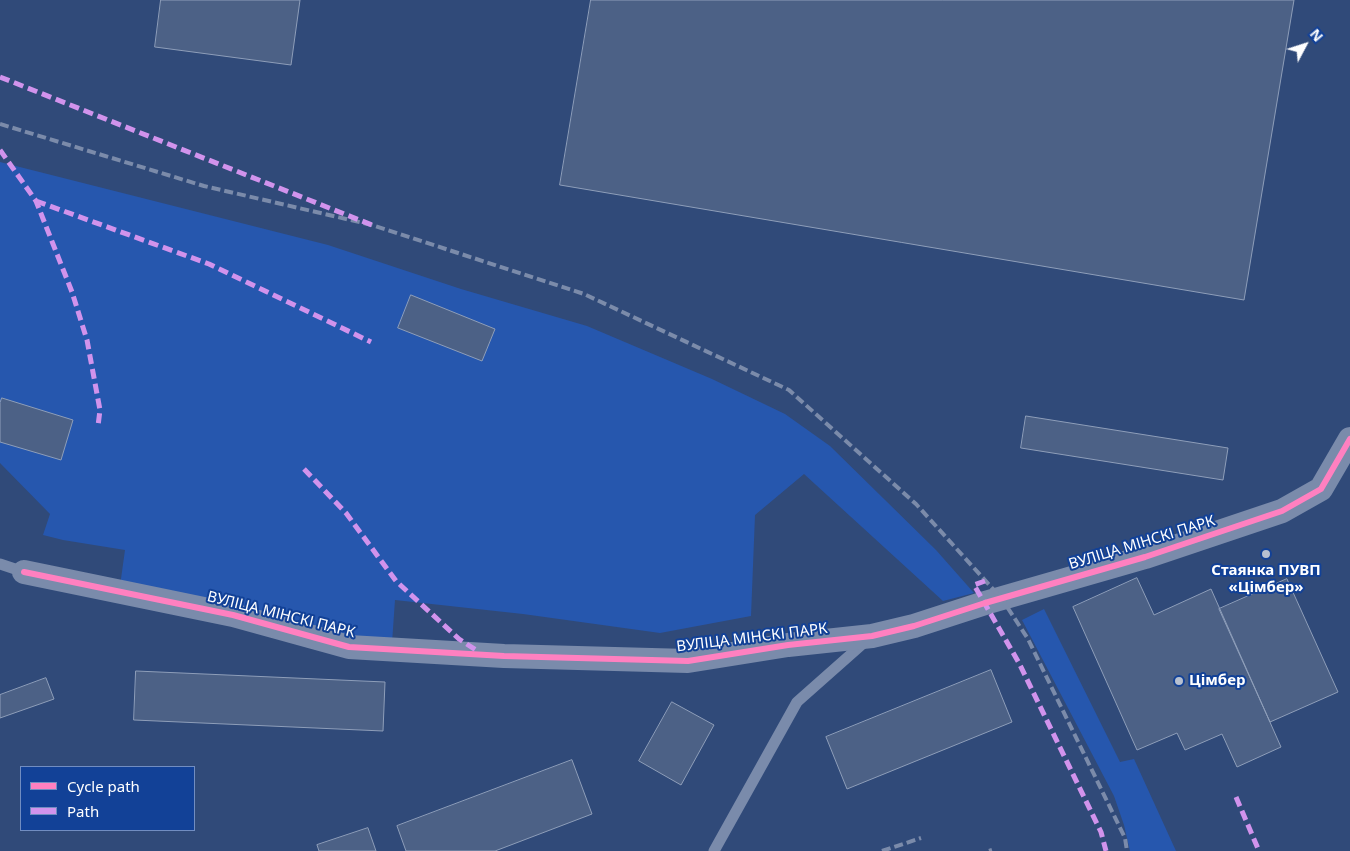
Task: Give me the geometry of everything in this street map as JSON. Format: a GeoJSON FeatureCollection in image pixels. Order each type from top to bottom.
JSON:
{"type":"FeatureCollection","features":[{"type":"Feature","properties":{"kind":"street","name":"ВУЛІЦА МІНСКІ ПАРК"},"geometry":{"type":"LineString","coordinates":[[24,572],[233,614],[349,647],[504,656],[688,661],[788,645],[872,636],[914,626],[1145,556],[1282,511],[1321,489],[1350,440]]}},
{"type":"Feature","properties":{"kind":"lane"},"geometry":{"type":"LineString","coordinates":[[0,564],[24,572]]}},
{"type":"Feature","properties":{"kind":"lane"},"geometry":{"type":"LineString","coordinates":[[714,851],[797,702],[872,636]]}},
{"type":"Feature","properties":{"kind":"shaded area"},"geometry":{"type":"Polygon","coordinates":[[[0,162],[328,245],[461,289],[587,326],[712,379],[785,414],[830,446],[936,550],[974,593],[943,601],[804,474],[755,515],[751,616],[660,633],[523,614],[395,600],[392,643],[120,586],[125,550],[43,535],[50,514],[0,463],[0,162]]]}},
{"type":"Feature","properties":{"kind":"shaded area"},"geometry":{"type":"Polygon","coordinates":[[[1044,609],[1120,762],[1134,759],[1176,851],[1130,851],[1124,825],[1114,796],[1022,620],[1044,609]]]}},
{"type":"Feature","properties":{"kind":"building"},"geometry":{"type":"Polygon","coordinates":[[[161,0],[300,0],[291,65],[155,47],[161,0]]]}},
{"type":"Feature","properties":{"kind":"building"},"geometry":{"type":"Polygon","coordinates":[[[591,0],[1294,0],[1244,300],[560,185],[591,0]]]}},
{"type":"Feature","properties":{"kind":"building"},"geometry":{"type":"Polygon","coordinates":[[[411,295],[495,329],[482,361],[398,328],[411,295]]]}},
{"type":"Feature","properties":{"kind":"building"},"geometry":{"type":"Polygon","coordinates":[[[2,398],[73,420],[61,460],[0,442],[0,403],[2,398]]]}},
{"type":"Feature","properties":{"kind":"building"},"geometry":{"type":"Polygon","coordinates":[[[1026,416],[1228,448],[1223,480],[1021,448],[1026,416]]]}},
{"type":"Feature","properties":{"kind":"building","name":"Цімбер"},"geometry":{"type":"Polygon","coordinates":[[[1137,578],[1154,615],[1211,589],[1281,747],[1237,767],[1222,734],[1185,750],[1177,733],[1137,750],[1073,607],[1137,578]]]}},
{"type":"Feature","properties":{"kind":"building"},"geometry":{"type":"Polygon","coordinates":[[[1287,579],[1338,692],[1270,722],[1219,609],[1287,579]]]}},
{"type":"Feature","properties":{"kind":"building"},"geometry":{"type":"Polygon","coordinates":[[[991,670],[1012,722],[847,789],[826,737],[991,670]]]}},
{"type":"Feature","properties":{"kind":"building"},"geometry":{"type":"Polygon","coordinates":[[[136,671],[385,682],[383,731],[134,720],[136,671]]]}},
{"type":"Feature","properties":{"kind":"building"},"geometry":{"type":"Polygon","coordinates":[[[46,678],[54,699],[0,718],[0,695],[46,678]]]}},
{"type":"Feature","properties":{"kind":"building"},"geometry":{"type":"Polygon","coordinates":[[[672,702],[714,725],[681,785],[639,761],[672,702]]]}},
{"type":"Feature","properties":{"kind":"building"},"geometry":{"type":"Polygon","coordinates":[[[572,760],[592,814],[495,851],[406,851],[397,826],[572,760]]]}},
{"type":"Feature","properties":{"kind":"building"},"geometry":{"type":"Polygon","coordinates":[[[368,828],[376,851],[319,851],[317,845],[368,828]]]}},
{"type":"Feature","properties":{"kind":"railway"},"geometry":{"type":"LineString","coordinates":[[0,124],[204,186],[372,225],[584,294],[789,390],[916,504],[1002,599],[1028,639],[1125,838],[1127,851]]}},
{"type":"Feature","properties":{"kind":"railway"},"geometry":{"type":"LineString","coordinates":[[882,851],[921,838]]}},
{"type":"Feature","properties":{"kind":"marked path"},"geometry":{"type":"LineString","coordinates":[[0,77],[372,225]]}},
{"type":"Feature","properties":{"kind":"marked path"},"geometry":{"type":"LineString","coordinates":[[0,150],[36,201],[72,292],[87,340],[100,410],[98,426]]}},
{"type":"Feature","properties":{"kind":"marked path"},"geometry":{"type":"LineString","coordinates":[[36,201],[209,264],[371,342]]}},
{"type":"Feature","properties":{"kind":"marked path"},"geometry":{"type":"LineString","coordinates":[[304,469],[346,513],[396,581],[459,639],[479,652]]}},
{"type":"Feature","properties":{"kind":"marked path"},"geometry":{"type":"LineString","coordinates":[[985,581],[974,585],[1019,663],[1101,832],[1106,851]]}},
{"type":"Feature","properties":{"kind":"marked path"},"geometry":{"type":"LineString","coordinates":[[1236,797],[1259,851]]}},
{"type":"Feature","properties":{"kind":"cycle path"},"geometry":{"type":"LineString","coordinates":[[24,572],[233,615],[349,647],[504,656],[688,661],[788,645],[872,636],[914,626],[985,603],[1145,557],[1282,511],[1321,489],[1350,439]]}},
{"type":"Feature","properties":{"kind":"place","name":"Стаянка ПУВП «Цімбер»"},"geometry":{"type":"Point","coordinates":[1266,554]}},
{"type":"Feature","properties":{"kind":"place","name":"Цімбер"},"geometry":{"type":"Point","coordinates":[1179,681]}}]}
